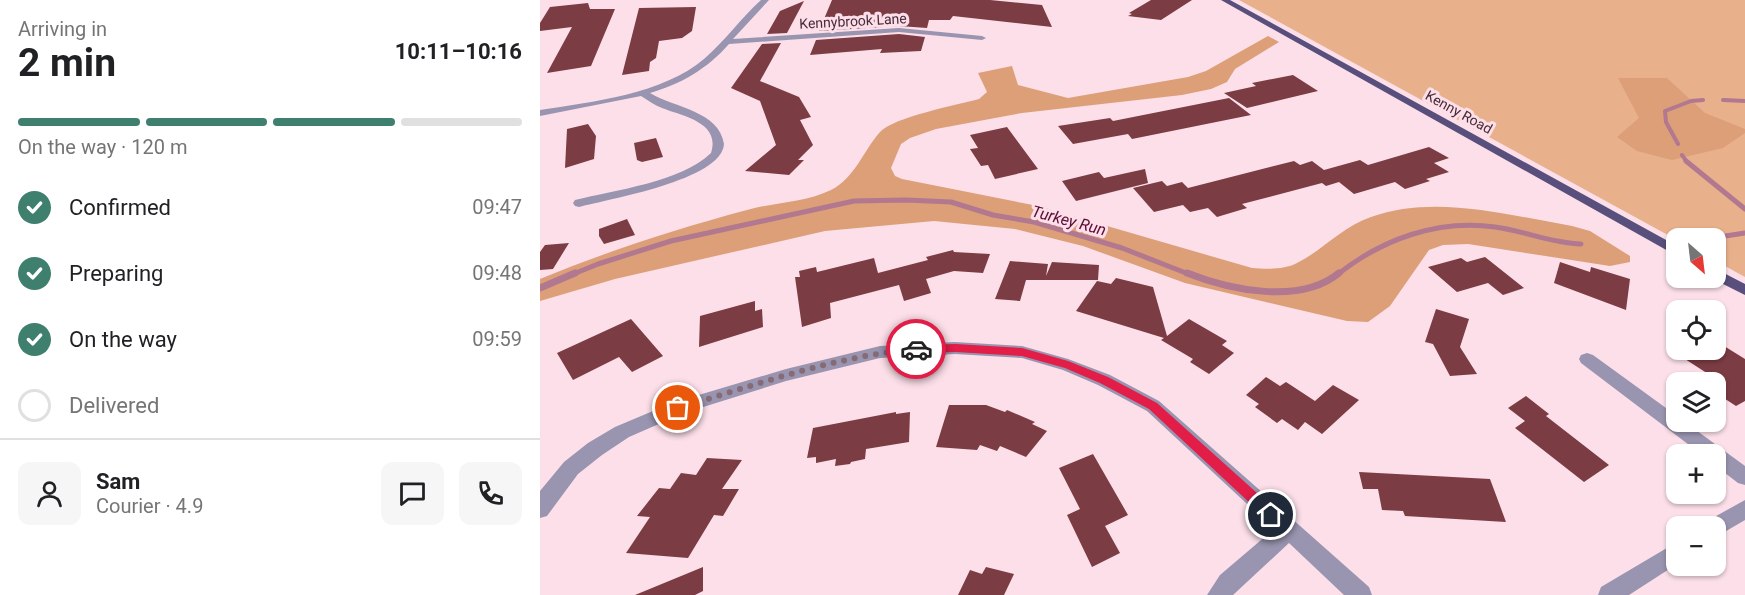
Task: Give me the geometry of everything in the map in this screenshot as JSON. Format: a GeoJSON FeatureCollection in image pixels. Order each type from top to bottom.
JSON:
{"type":"FeatureCollection","features":[{"type":"Feature","properties":{"kind":"main road","name":"Kenny Road"},"geometry":{"type":"LineString","coordinates":[[1225,0],[1666,246]]}},
{"type":"Feature","properties":{"kind":"main road"},"geometry":{"type":"LineString","coordinates":[[1726,280],[1745,290]]}},
{"type":"Feature","properties":{"kind":"street"},"geometry":{"type":"LineString","coordinates":[[540,113],[641,92],[695,71],[725,42],[746,15],[765,0]]}},
{"type":"Feature","properties":{"kind":"street","name":"Kennybrook Lane"},"geometry":{"type":"LineString","coordinates":[[725,42],[899,30],[982,38]]}},
{"type":"Feature","properties":{"kind":"street"},"geometry":{"type":"LineString","coordinates":[[579,203],[673,177],[698,167],[717,155],[719,149],[716,135],[708,124],[663,105],[641,92]]}},
{"type":"Feature","properties":{"kind":"street"},"geometry":{"type":"LineString","coordinates":[[540,508],[571,468],[622,432],[678,408],[786,375],[880,352],[956,348],[1022,352],[1068,365],[1104,380],[1153,406],[1361,595]]}},
{"type":"Feature","properties":{"kind":"street"},"geometry":{"type":"LineString","coordinates":[[1587,359],[1700,444]]}},
{"type":"Feature","properties":{"kind":"street"},"geometry":{"type":"LineString","coordinates":[[1726,463],[1745,477]]}},
{"type":"Feature","properties":{"kind":"street"},"geometry":{"type":"LineString","coordinates":[[1726,521],[1745,509]]}},
{"type":"Feature","properties":{"kind":"street"},"geometry":{"type":"LineString","coordinates":[[1218,595],[1228,583],[1288,530]]}},
{"type":"Feature","properties":{"kind":"street"},"geometry":{"type":"LineString","coordinates":[[1610,595],[1666,559]]}},
{"type":"Feature","properties":{"kind":"shaded area"},"geometry":{"type":"Polygon","coordinates":[[[1239,0],[1745,0],[1745,277],[1726,267],[1726,228],[1666,228],[1666,234],[1239,0]]]}},
{"type":"Feature","properties":{"kind":"shaded area"},"geometry":{"type":"Polygon","coordinates":[[[1268,36],[1279,42],[1235,69],[1227,82],[1211,89],[1182,95],[1022,113],[936,129],[910,138],[901,144],[891,168],[895,176],[902,179],[1038,206],[1252,268],[1292,265],[1361,221],[1395,210],[1420,207],[1497,212],[1572,226],[1590,231],[1630,256],[1630,262],[1610,266],[1468,244],[1443,245],[1429,250],[1390,306],[1368,322],[1347,321],[1185,283],[1083,246],[1015,229],[934,221],[825,231],[615,279],[540,301],[540,279],[566,269],[694,225],[758,207],[800,200],[831,190],[846,179],[874,139],[887,127],[898,121],[979,99],[987,92],[978,73],[1012,66],[1018,85],[1068,98],[1188,77],[1206,71],[1268,36]]]}},
{"type":"Feature","properties":{"kind":"shaded area"},"geometry":{"type":"Polygon","coordinates":[[[1618,78],[1667,78],[1705,113],[1745,129],[1745,133],[1723,148],[1672,160],[1637,151],[1617,137],[1639,118],[1618,78]]]}},
{"type":"Feature","properties":{"kind":"building"},"geometry":{"type":"Polygon","coordinates":[[[832,0],[990,0],[1042,5],[1052,27],[953,16],[950,20],[929,20],[927,28],[899,26],[819,31],[832,0]]]}},
{"type":"Feature","properties":{"kind":"building"},"geometry":{"type":"Polygon","coordinates":[[[1151,0],[1192,0],[1161,20],[1128,16],[1132,14],[1129,13],[1151,0]]]}},
{"type":"Feature","properties":{"kind":"building"},"geometry":{"type":"Polygon","coordinates":[[[804,1],[787,33],[767,34],[780,11],[804,1]]]}},
{"type":"Feature","properties":{"kind":"building"},"geometry":{"type":"Polygon","coordinates":[[[588,3],[590,9],[615,9],[591,66],[547,73],[572,27],[540,31],[540,23],[550,7],[588,3]]]}},
{"type":"Feature","properties":{"kind":"building"},"geometry":{"type":"Polygon","coordinates":[[[696,7],[692,31],[682,38],[659,41],[656,58],[650,62],[649,71],[622,75],[639,8],[696,7]]]}},
{"type":"Feature","properties":{"kind":"building"},"geometry":{"type":"Polygon","coordinates":[[[899,34],[925,37],[921,51],[880,53],[882,49],[810,55],[816,40],[899,34]]]}},
{"type":"Feature","properties":{"kind":"building"},"geometry":{"type":"Polygon","coordinates":[[[781,43],[760,81],[799,97],[811,117],[800,120],[813,145],[798,160],[804,160],[789,175],[745,171],[776,145],[760,101],[731,88],[762,44],[781,43]]]}},
{"type":"Feature","properties":{"kind":"building"},"geometry":{"type":"Polygon","coordinates":[[[1293,75],[1318,91],[1247,108],[1224,93],[1256,86],[1252,83],[1293,75]]]}},
{"type":"Feature","properties":{"kind":"building"},"geometry":{"type":"Polygon","coordinates":[[[1229,98],[1251,115],[1132,139],[1128,134],[1073,144],[1058,126],[1110,118],[1113,121],[1229,98]]]}},
{"type":"Feature","properties":{"kind":"building"},"geometry":{"type":"Polygon","coordinates":[[[588,124],[596,136],[594,159],[565,168],[567,129],[588,124]]]}},
{"type":"Feature","properties":{"kind":"building"},"geometry":{"type":"Polygon","coordinates":[[[1007,127],[1038,169],[995,179],[988,165],[981,166],[970,149],[978,148],[970,135],[1007,127]]]}},
{"type":"Feature","properties":{"kind":"building"},"geometry":{"type":"Polygon","coordinates":[[[656,138],[663,157],[642,162],[637,160],[634,143],[656,138]]]}},
{"type":"Feature","properties":{"kind":"building"},"geometry":{"type":"Polygon","coordinates":[[[1429,147],[1449,158],[1434,163],[1449,172],[1426,179],[1430,181],[1405,189],[1395,182],[1354,194],[1339,182],[1326,186],[1322,183],[1242,204],[1247,208],[1217,217],[1208,208],[1190,212],[1183,205],[1154,212],[1133,188],[1162,181],[1167,186],[1182,182],[1188,188],[1294,161],[1300,165],[1312,161],[1324,170],[1360,160],[1368,165],[1429,147]]]}},
{"type":"Feature","properties":{"kind":"building"},"geometry":{"type":"Polygon","coordinates":[[[1145,169],[1148,183],[1076,201],[1062,181],[1099,172],[1104,178],[1145,169]]]}},
{"type":"Feature","properties":{"kind":"building"},"geometry":{"type":"Polygon","coordinates":[[[627,219],[635,235],[604,244],[599,236],[599,229],[627,219]]]}},
{"type":"Feature","properties":{"kind":"building"},"geometry":{"type":"Polygon","coordinates":[[[569,243],[553,269],[540,270],[540,252],[545,245],[569,243]]]}},
{"type":"Feature","properties":{"kind":"building"},"geometry":{"type":"Polygon","coordinates":[[[953,250],[954,252],[990,254],[983,273],[954,271],[926,279],[931,293],[904,301],[899,285],[830,303],[831,318],[802,327],[795,277],[800,277],[799,271],[816,267],[817,272],[874,258],[878,273],[928,260],[926,257],[953,250]]]}},
{"type":"Feature","properties":{"kind":"building"},"geometry":{"type":"Polygon","coordinates":[[[1485,257],[1524,288],[1503,295],[1488,283],[1457,292],[1428,267],[1461,258],[1467,262],[1485,257]]]}},
{"type":"Feature","properties":{"kind":"building"},"geometry":{"type":"Polygon","coordinates":[[[1010,261],[1048,264],[1046,276],[1052,262],[1099,265],[1098,280],[1026,280],[1020,301],[995,299],[1010,261]]]}},
{"type":"Feature","properties":{"kind":"building"},"geometry":{"type":"Polygon","coordinates":[[[1560,262],[1590,272],[1591,267],[1630,279],[1626,310],[1554,283],[1560,262]]]}},
{"type":"Feature","properties":{"kind":"building"},"geometry":{"type":"Polygon","coordinates":[[[1116,278],[1153,287],[1167,336],[1189,319],[1227,341],[1222,345],[1234,353],[1209,374],[1190,362],[1193,359],[1161,340],[1164,338],[1076,311],[1097,281],[1111,284],[1116,278]]]}},
{"type":"Feature","properties":{"kind":"building"},"geometry":{"type":"Polygon","coordinates":[[[755,301],[755,311],[762,309],[763,327],[699,347],[700,316],[755,301]]]}},
{"type":"Feature","properties":{"kind":"building"},"geometry":{"type":"Polygon","coordinates":[[[1436,309],[1469,319],[1460,347],[1477,374],[1450,376],[1433,344],[1425,342],[1436,309]]]}},
{"type":"Feature","properties":{"kind":"building"},"geometry":{"type":"Polygon","coordinates":[[[631,319],[663,356],[632,372],[619,357],[573,380],[557,353],[631,319]]]}},
{"type":"Feature","properties":{"kind":"building"},"geometry":{"type":"Polygon","coordinates":[[[1726,347],[1745,359],[1745,401],[1736,406],[1726,400],[1726,372],[1705,372],[1687,360],[1726,360],[1726,347]]]}},
{"type":"Feature","properties":{"kind":"building"},"geometry":{"type":"Polygon","coordinates":[[[1266,377],[1280,386],[1286,382],[1315,401],[1333,385],[1359,400],[1322,434],[1305,422],[1298,430],[1282,419],[1277,423],[1255,407],[1259,404],[1246,395],[1266,377]]]}},
{"type":"Feature","properties":{"kind":"building"},"geometry":{"type":"Polygon","coordinates":[[[1526,396],[1549,414],[1546,416],[1609,465],[1584,482],[1515,428],[1525,421],[1508,408],[1526,396]]]}},
{"type":"Feature","properties":{"kind":"building"},"geometry":{"type":"Polygon","coordinates":[[[949,405],[986,405],[1005,412],[1007,410],[1035,422],[1032,424],[1047,431],[1026,457],[1000,446],[997,451],[980,445],[977,450],[936,447],[949,405]]]}},
{"type":"Feature","properties":{"kind":"building"},"geometry":{"type":"Polygon","coordinates":[[[896,412],[896,414],[910,412],[909,442],[866,449],[865,459],[850,464],[835,466],[836,459],[816,463],[816,457],[807,458],[813,428],[896,412]]]}},
{"type":"Feature","properties":{"kind":"building"},"geometry":{"type":"Polygon","coordinates":[[[1093,454],[1128,515],[1105,526],[1120,553],[1092,567],[1067,515],[1080,509],[1059,468],[1093,454]]]}},
{"type":"Feature","properties":{"kind":"building"},"geometry":{"type":"Polygon","coordinates":[[[707,458],[742,460],[722,489],[739,489],[723,516],[714,515],[688,558],[626,553],[650,517],[637,516],[659,488],[670,489],[681,473],[696,475],[707,458]]]}},
{"type":"Feature","properties":{"kind":"building"},"geometry":{"type":"Polygon","coordinates":[[[1359,472],[1490,479],[1506,522],[1405,516],[1403,511],[1382,510],[1378,489],[1363,489],[1359,472]]]}},
{"type":"Feature","properties":{"kind":"building"},"geometry":{"type":"Polygon","coordinates":[[[703,567],[703,591],[695,595],[635,595],[703,567]]]}},
{"type":"Feature","properties":{"kind":"building"},"geometry":{"type":"Polygon","coordinates":[[[986,567],[1014,574],[1004,595],[958,595],[970,570],[982,574],[986,567]]]}},
{"type":"Feature","properties":{"kind":"waterway","name":"Turkey Run"},"geometry":{"type":"LineString","coordinates":[[1678,144],[1666,122],[1665,111],[1691,101],[1703,100]]}},
{"type":"Feature","properties":{"kind":"waterway","name":"Turkey Run"},"geometry":{"type":"LineString","coordinates":[[1723,100],[1745,101]]}},
{"type":"Feature","properties":{"kind":"waterway","name":"Turkey Run"},"geometry":{"type":"LineString","coordinates":[[1682,155],[1687,162]]}},
{"type":"Feature","properties":{"kind":"waterway","name":"Turkey Run"},"geometry":{"type":"LineString","coordinates":[[1687,162],[1745,209]]}},
{"type":"Feature","properties":{"kind":"waterway","name":"Turkey Run"},"geometry":{"type":"LineString","coordinates":[[571,275],[671,241],[854,201],[906,200],[951,202],[993,215],[1034,222],[1122,248],[1191,275]]}},
{"type":"Feature","properties":{"kind":"waterway","name":"Turkey Run"},"geometry":{"type":"LineString","coordinates":[[1337,275],[1354,262],[1392,242],[1412,234],[1453,226],[1495,227],[1581,244]]}},
{"type":"Feature","properties":{"kind":"waterway","name":"Turkey Run"},"geometry":{"type":"LineString","coordinates":[[1726,236],[1745,233]]}},
{"type":"Feature","properties":{"kind":"waterway","name":"Turkey Run"},"geometry":{"type":"LineString","coordinates":[[540,288],[575,273]]}},
{"type":"Feature","properties":{"kind":"waterway","name":"Turkey Run"},"geometry":{"type":"LineString","coordinates":[[1187,273],[1223,285],[1285,292],[1323,283],[1339,273]]}},
{"type":"Feature","properties":{"kind":"way so far"},"geometry":{"type":"LineString","coordinates":[[678,408],[786,375],[880,352],[916,349]]}},
{"type":"Feature","properties":{"kind":"route"},"geometry":{"type":"LineString","coordinates":[[916,349],[956,348],[1022,352],[1068,365],[1104,380],[1153,406],[1271,515]]}}]}
